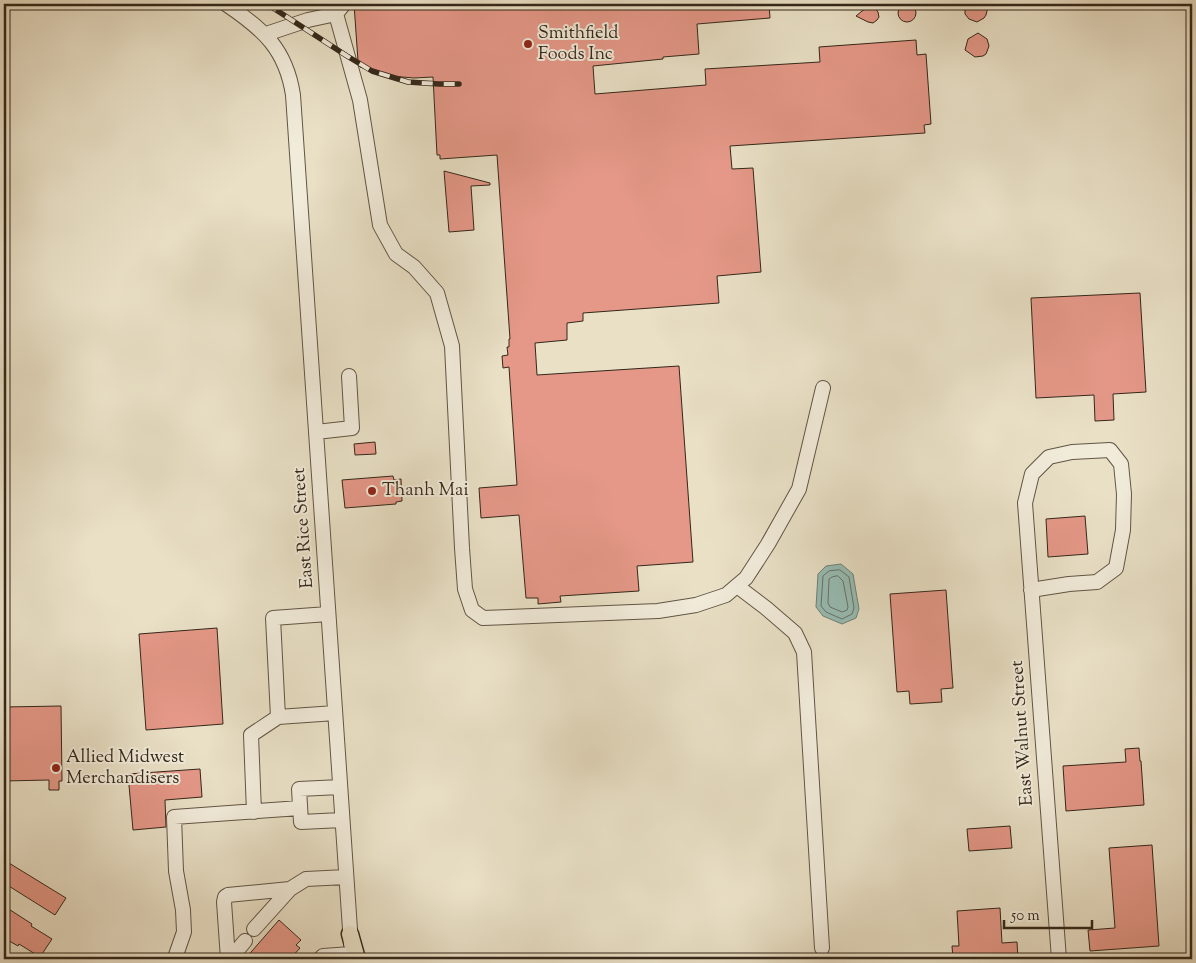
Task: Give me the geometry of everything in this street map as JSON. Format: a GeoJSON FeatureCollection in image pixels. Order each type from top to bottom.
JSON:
{"type":"FeatureCollection","features":[{"type":"Feature","properties":{"kind":"main road"},"geometry":{"type":"LineString","coordinates":[[350,934],[353,957]]}},
{"type":"Feature","properties":{"kind":"street","name":"East Rice Street"},"geometry":{"type":"LineString","coordinates":[[226,4],[266,34],[287,67],[293,95],[350,934]]}},
{"type":"Feature","properties":{"kind":"street"},"geometry":{"type":"LineString","coordinates":[[266,34],[340,9],[360,100],[380,225],[396,254],[414,267],[436,292],[452,346],[465,589],[472,610],[483,618],[658,611],[696,605],[726,595],[746,578],[768,544],[799,489],[823,388]]}},
{"type":"Feature","properties":{"kind":"street"},"geometry":{"type":"LineString","coordinates":[[316,432],[352,428],[349,376]]}},
{"type":"Feature","properties":{"kind":"street","name":"East Walnut Street"},"geometry":{"type":"LineString","coordinates":[[1031,590],[1097,582],[1116,568],[1123,530],[1124,494],[1121,464],[1110,450],[1072,452],[1049,457],[1032,474],[1025,504],[1031,590],[1059,959]]}},
{"type":"Feature","properties":{"kind":"street"},"geometry":{"type":"LineString","coordinates":[[737,586],[795,633],[804,652],[822,948]]}},
{"type":"Feature","properties":{"kind":"street"},"geometry":{"type":"LineString","coordinates":[[278,717],[273,618],[328,614]]}},
{"type":"Feature","properties":{"kind":"street"},"geometry":{"type":"LineString","coordinates":[[254,812],[251,736],[278,717],[335,713]]}},
{"type":"Feature","properties":{"kind":"street"},"geometry":{"type":"LineString","coordinates":[[340,787],[299,790],[300,808],[301,822],[342,820]]}},
{"type":"Feature","properties":{"kind":"street"},"geometry":{"type":"LineString","coordinates":[[176,959],[184,932],[183,910],[176,871],[174,817],[300,808]]}},
{"type":"Feature","properties":{"kind":"street"},"geometry":{"type":"LineString","coordinates":[[254,929],[290,889],[306,880],[346,877]]}},
{"type":"Feature","properties":{"kind":"street"},"geometry":{"type":"LineString","coordinates":[[229,959],[225,896],[290,889]]}},
{"type":"Feature","properties":{"kind":"street"},"geometry":{"type":"LineString","coordinates":[[229,959],[245,941]]}},
{"type":"Feature","properties":{"kind":"street"},"geometry":{"type":"LineString","coordinates":[[320,959],[323,956],[353,957]]}},
{"type":"Feature","properties":{"kind":"water"},"geometry":{"type":"Polygon","coordinates":[[[841,564],[853,574],[859,609],[856,618],[842,624],[823,616],[816,607],[818,574],[826,566],[841,564]]]}},
{"type":"Feature","properties":{"kind":"building"},"geometry":{"type":"Polygon","coordinates":[[[354,4],[769,4],[770,18],[697,24],[699,54],[593,66],[595,94],[706,85],[705,69],[820,62],[819,47],[916,40],[917,55],[926,54],[931,124],[924,125],[925,133],[730,146],[732,169],[753,168],[761,272],[717,276],[719,303],[583,313],[583,321],[567,323],[567,340],[535,343],[537,375],[679,366],[693,562],[637,566],[639,591],[560,596],[561,602],[538,604],[538,598],[526,598],[519,515],[481,518],[479,488],[517,485],[509,367],[503,368],[502,356],[508,355],[507,347],[509,347],[510,339],[497,155],[440,159],[440,155],[437,155],[433,77],[391,76],[360,67],[354,4]]]}},
{"type":"Feature","properties":{"kind":"building"},"geometry":{"type":"Polygon","coordinates":[[[903,4],[911,4],[916,9],[914,20],[903,22],[898,17],[898,9],[903,4]]]}},
{"type":"Feature","properties":{"kind":"building"},"geometry":{"type":"Polygon","coordinates":[[[965,4],[986,4],[986,15],[977,22],[969,19],[965,14],[965,4]]]}},
{"type":"Feature","properties":{"kind":"building"},"geometry":{"type":"Polygon","coordinates":[[[867,7],[875,8],[878,12],[879,17],[873,23],[856,16],[867,7]]]}},
{"type":"Feature","properties":{"kind":"building"},"geometry":{"type":"Polygon","coordinates":[[[978,33],[987,39],[989,46],[986,54],[975,57],[965,50],[968,39],[978,33]]]}},
{"type":"Feature","properties":{"kind":"building"},"geometry":{"type":"Polygon","coordinates":[[[444,171],[490,183],[490,185],[471,186],[474,230],[449,232],[444,171]]]}},
{"type":"Feature","properties":{"kind":"building"},"geometry":{"type":"Polygon","coordinates":[[[1140,293],[1146,392],[1113,394],[1114,420],[1095,421],[1094,395],[1036,398],[1031,298],[1140,293]]]}},
{"type":"Feature","properties":{"kind":"building"},"geometry":{"type":"Polygon","coordinates":[[[375,442],[376,454],[355,455],[354,444],[375,442]]]}},
{"type":"Feature","properties":{"kind":"building","name":"Thanh Mai"},"geometry":{"type":"Polygon","coordinates":[[[393,476],[394,480],[401,479],[402,501],[396,502],[396,504],[345,508],[342,480],[393,476]]]}},
{"type":"Feature","properties":{"kind":"building"},"geometry":{"type":"Polygon","coordinates":[[[1085,516],[1088,554],[1048,557],[1046,519],[1085,516]]]}},
{"type":"Feature","properties":{"kind":"building"},"geometry":{"type":"Polygon","coordinates":[[[946,590],[953,688],[941,689],[942,702],[910,704],[909,691],[897,692],[890,594],[946,590]]]}},
{"type":"Feature","properties":{"kind":"building"},"geometry":{"type":"Polygon","coordinates":[[[217,628],[223,724],[146,730],[139,634],[217,628]]]}},
{"type":"Feature","properties":{"kind":"building"},"geometry":{"type":"Polygon","coordinates":[[[61,706],[62,781],[59,781],[59,790],[49,790],[49,780],[4,781],[4,707],[61,706]]]}},
{"type":"Feature","properties":{"kind":"building"},"geometry":{"type":"Polygon","coordinates":[[[1139,748],[1144,805],[1066,811],[1063,766],[1126,762],[1125,749],[1139,748]]]}},
{"type":"Feature","properties":{"kind":"building"},"geometry":{"type":"Polygon","coordinates":[[[200,769],[202,797],[165,800],[166,827],[133,830],[128,774],[200,769]]]}},
{"type":"Feature","properties":{"kind":"building"},"geometry":{"type":"Polygon","coordinates":[[[1010,826],[1012,848],[969,851],[967,829],[1010,826]]]}},
{"type":"Feature","properties":{"kind":"building"},"geometry":{"type":"Polygon","coordinates":[[[1152,845],[1159,946],[1090,951],[1088,930],[1115,928],[1109,848],[1152,845]]]}},
{"type":"Feature","properties":{"kind":"building"},"geometry":{"type":"Polygon","coordinates":[[[4,860],[66,898],[55,915],[4,883],[4,860]]]}},
{"type":"Feature","properties":{"kind":"building"},"geometry":{"type":"Polygon","coordinates":[[[4,906],[52,939],[40,957],[19,944],[18,946],[4,938],[4,906]]]}},
{"type":"Feature","properties":{"kind":"building"},"geometry":{"type":"Polygon","coordinates":[[[1000,908],[1002,943],[1017,942],[1018,959],[953,959],[952,946],[959,946],[957,911],[1000,908]]]}},
{"type":"Feature","properties":{"kind":"building"},"geometry":{"type":"Polygon","coordinates":[[[279,920],[301,940],[296,945],[300,948],[290,959],[245,959],[279,920]]]}},
{"type":"Feature","properties":{"kind":"railway"},"geometry":{"type":"LineString","coordinates":[[267,4],[372,71],[408,82],[459,84]]}},
{"type":"Feature","properties":{"kind":"railway"},"geometry":{"type":"LineString","coordinates":[[4,956],[9,959]]}},
{"type":"Feature","properties":{"kind":"place","name":"Smithfield Foods Inc"},"geometry":{"type":"Point","coordinates":[528,44]}},
{"type":"Feature","properties":{"kind":"place","name":"Thanh Mai"},"geometry":{"type":"Point","coordinates":[372,491]}},
{"type":"Feature","properties":{"kind":"place","name":"Allied Midwest Merchandisers"},"geometry":{"type":"Point","coordinates":[56,768]}}]}
